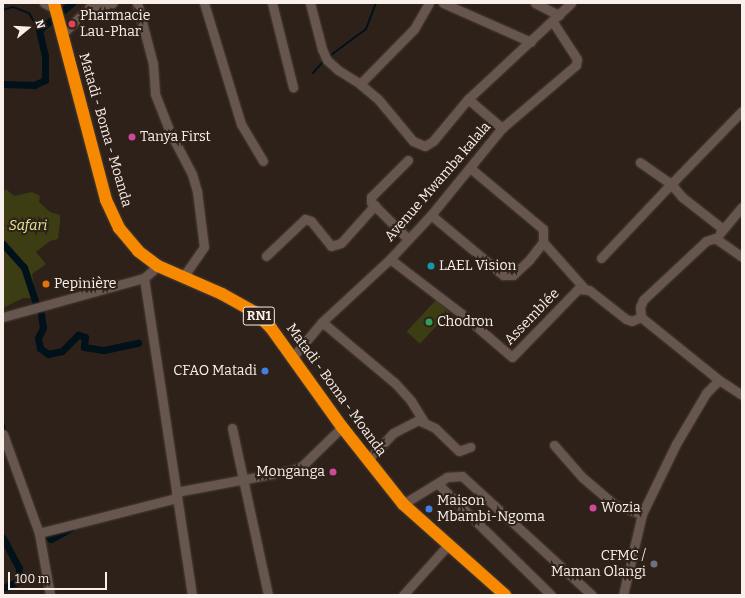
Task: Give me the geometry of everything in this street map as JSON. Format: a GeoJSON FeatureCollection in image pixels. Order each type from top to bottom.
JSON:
{"type":"FeatureCollection","features":[{"type":"Feature","properties":{"kind":"highway","name":"Matadi - Boma - Moanda"},"geometry":{"type":"LineString","coordinates":[[51,6],[62,32],[106,200],[119,228],[138,251],[158,266],[222,294],[256,312],[271,328],[342,427],[404,504],[505,595]]}},
{"type":"Feature","properties":{"kind":"street"},"geometry":{"type":"LineString","coordinates":[[62,32],[90,7],[113,3]]}},
{"type":"Feature","properties":{"kind":"street"},"geometry":{"type":"LineString","coordinates":[[137,3],[153,64],[155,94],[170,132],[192,174],[198,197],[204,247],[183,277]]}},
{"type":"Feature","properties":{"kind":"street"},"geometry":{"type":"LineString","coordinates":[[204,3],[241,124],[262,161]]}},
{"type":"Feature","properties":{"kind":"street"},"geometry":{"type":"LineString","coordinates":[[272,3],[293,87]]}},
{"type":"Feature","properties":{"kind":"street"},"geometry":{"type":"LineString","coordinates":[[310,3],[320,42],[328,60],[338,70],[378,98],[413,141],[425,146],[433,141],[468,99],[556,19],[571,3]]}},
{"type":"Feature","properties":{"kind":"street"},"geometry":{"type":"LineString","coordinates":[[360,84],[414,29],[429,3]]}},
{"type":"Feature","properties":{"kind":"street"},"geometry":{"type":"LineString","coordinates":[[443,3],[531,42]]}},
{"type":"Feature","properties":{"kind":"street"},"geometry":{"type":"LineString","coordinates":[[535,3],[556,19]]}},
{"type":"Feature","properties":{"kind":"street","name":"Avenue Mwamba kalala"},"geometry":{"type":"LineString","coordinates":[[292,358],[322,322],[390,259],[431,215],[502,128],[576,65],[577,59],[556,19]]}},
{"type":"Feature","properties":{"kind":"street"},"geometry":{"type":"LineString","coordinates":[[468,99],[502,128]]}},
{"type":"Feature","properties":{"kind":"street"},"geometry":{"type":"LineString","coordinates":[[601,258],[670,184],[742,111]]}},
{"type":"Feature","properties":{"kind":"street"},"geometry":{"type":"LineString","coordinates":[[408,160],[372,197],[371,202],[408,239]]}},
{"type":"Feature","properties":{"kind":"street"},"geometry":{"type":"LineString","coordinates":[[640,162],[670,184],[682,197],[723,229]]}},
{"type":"Feature","properties":{"kind":"street"},"geometry":{"type":"LineString","coordinates":[[431,215],[503,275],[513,275],[520,270],[543,242],[543,228],[470,168]]}},
{"type":"Feature","properties":{"kind":"street"},"geometry":{"type":"LineString","coordinates":[[266,256],[305,219],[311,221],[331,246],[341,244],[375,205]]}},
{"type":"Feature","properties":{"kind":"street"},"geometry":{"type":"LineString","coordinates":[[742,206],[715,238],[706,241],[644,300],[640,307],[641,317],[719,380],[742,395]]}},
{"type":"Feature","properties":{"kind":"street"},"geometry":{"type":"LineString","coordinates":[[715,238],[742,257]]}},
{"type":"Feature","properties":{"kind":"street"},"geometry":{"type":"LineString","coordinates":[[543,242],[584,288],[626,319],[632,321],[641,317]]}},
{"type":"Feature","properties":{"kind":"street","name":"Assemblée"},"geometry":{"type":"LineString","coordinates":[[390,259],[462,314],[512,357],[515,357],[578,289],[584,288]]}},
{"type":"Feature","properties":{"kind":"street"},"geometry":{"type":"LineString","coordinates":[[3,317],[144,278],[158,266]]}},
{"type":"Feature","properties":{"kind":"street"},"geometry":{"type":"LineString","coordinates":[[144,278],[192,595]]}},
{"type":"Feature","properties":{"kind":"street"},"geometry":{"type":"LineString","coordinates":[[322,322],[395,383],[411,401],[424,422]]}},
{"type":"Feature","properties":{"kind":"street"},"geometry":{"type":"LineString","coordinates":[[623,595],[642,514],[676,444],[706,393],[719,380]]}},
{"type":"Feature","properties":{"kind":"street"},"geometry":{"type":"LineString","coordinates":[[368,460],[403,426],[418,420],[435,428],[459,451],[470,447]]}},
{"type":"Feature","properties":{"kind":"street"},"geometry":{"type":"LineString","coordinates":[[39,533],[176,495],[293,470],[302,466],[342,427]]}},
{"type":"Feature","properties":{"kind":"street"},"geometry":{"type":"LineString","coordinates":[[232,428],[268,595]]}},
{"type":"Feature","properties":{"kind":"street"},"geometry":{"type":"LineString","coordinates":[[3,434],[39,533],[50,595]]}},
{"type":"Feature","properties":{"kind":"street"},"geometry":{"type":"LineString","coordinates":[[554,445],[582,477],[616,506],[642,514]]}},
{"type":"Feature","properties":{"kind":"street"},"geometry":{"type":"LineString","coordinates":[[404,504],[438,484],[448,476],[462,476],[592,595]]}},
{"type":"Feature","properties":{"kind":"street"},"geometry":{"type":"LineString","coordinates":[[438,484],[551,595]]}},
{"type":"Feature","properties":{"kind":"street"},"geometry":{"type":"LineString","coordinates":[[403,595],[449,544]]}},
{"type":"Feature","properties":{"kind":"green space","name":"Safari"},"geometry":{"type":"Polygon","coordinates":[[[6,189],[14,196],[32,192],[40,196],[39,202],[50,212],[60,215],[60,222],[58,239],[50,241],[36,252],[46,264],[32,274],[36,298],[23,298],[3,308],[3,192],[6,189]]]}},
{"type":"Feature","properties":{"kind":"green space","name":"Chodron"},"geometry":{"type":"Polygon","coordinates":[[[436,300],[449,312],[420,344],[407,331],[436,300]]]}},
{"type":"Feature","properties":{"kind":"waterway"},"geometry":{"type":"LineString","coordinates":[[3,84],[34,85],[45,80],[45,56],[39,30],[72,3]]}},
{"type":"Feature","properties":{"kind":"waterway"},"geometry":{"type":"LineString","coordinates":[[331,55],[366,29],[376,3]]}},
{"type":"Feature","properties":{"kind":"waterway"},"geometry":{"type":"LineString","coordinates":[[3,10],[13,7],[29,13],[39,30]]}},
{"type":"Feature","properties":{"kind":"waterway"},"geometry":{"type":"LineString","coordinates":[[313,73],[323,62]]}},
{"type":"Feature","properties":{"kind":"waterway"},"geometry":{"type":"LineString","coordinates":[[3,244],[24,267],[36,304]]}},
{"type":"Feature","properties":{"kind":"waterway"},"geometry":{"type":"LineString","coordinates":[[41,314],[43,328],[38,338],[40,348],[48,354],[62,351],[78,335],[85,337],[84,347],[104,350],[138,343]]}},
{"type":"Feature","properties":{"kind":"waterway"},"geometry":{"type":"LineString","coordinates":[[3,423],[6,432]]}},
{"type":"Feature","properties":{"kind":"waterway"},"geometry":{"type":"LineString","coordinates":[[12,447],[41,525]]}},
{"type":"Feature","properties":{"kind":"waterway"},"geometry":{"type":"LineString","coordinates":[[42,531],[51,539],[71,528]]}},
{"type":"Feature","properties":{"kind":"waterway"},"geometry":{"type":"LineString","coordinates":[[44,535],[47,554]]}},
{"type":"Feature","properties":{"kind":"waterway"},"geometry":{"type":"LineString","coordinates":[[3,538],[19,568],[19,581],[3,588]]}},
{"type":"Feature","properties":{"kind":"place","name":"Pharmacie Lau-Phar"},"geometry":{"type":"Point","coordinates":[72,24]}},
{"type":"Feature","properties":{"kind":"place","name":"Tanya First"},"geometry":{"type":"Point","coordinates":[132,137]}},
{"type":"Feature","properties":{"kind":"place","name":"LAEL Vision"},"geometry":{"type":"Point","coordinates":[431,266]}},
{"type":"Feature","properties":{"kind":"place","name":"Pepinière"},"geometry":{"type":"Point","coordinates":[46,284]}},
{"type":"Feature","properties":{"kind":"place","name":"Chodron"},"geometry":{"type":"Point","coordinates":[429,322]}},
{"type":"Feature","properties":{"kind":"place","name":"CFAO Matadi"},"geometry":{"type":"Point","coordinates":[265,371]}},
{"type":"Feature","properties":{"kind":"place","name":"Monganga"},"geometry":{"type":"Point","coordinates":[333,472]}},
{"type":"Feature","properties":{"kind":"place","name":"Wozia"},"geometry":{"type":"Point","coordinates":[593,508]}},
{"type":"Feature","properties":{"kind":"place","name":"Maison Mbambi-Ngoma"},"geometry":{"type":"Point","coordinates":[429,509]}},
{"type":"Feature","properties":{"kind":"place","name":"CFMC / Maman Olangi"},"geometry":{"type":"Point","coordinates":[654,564]}}]}
